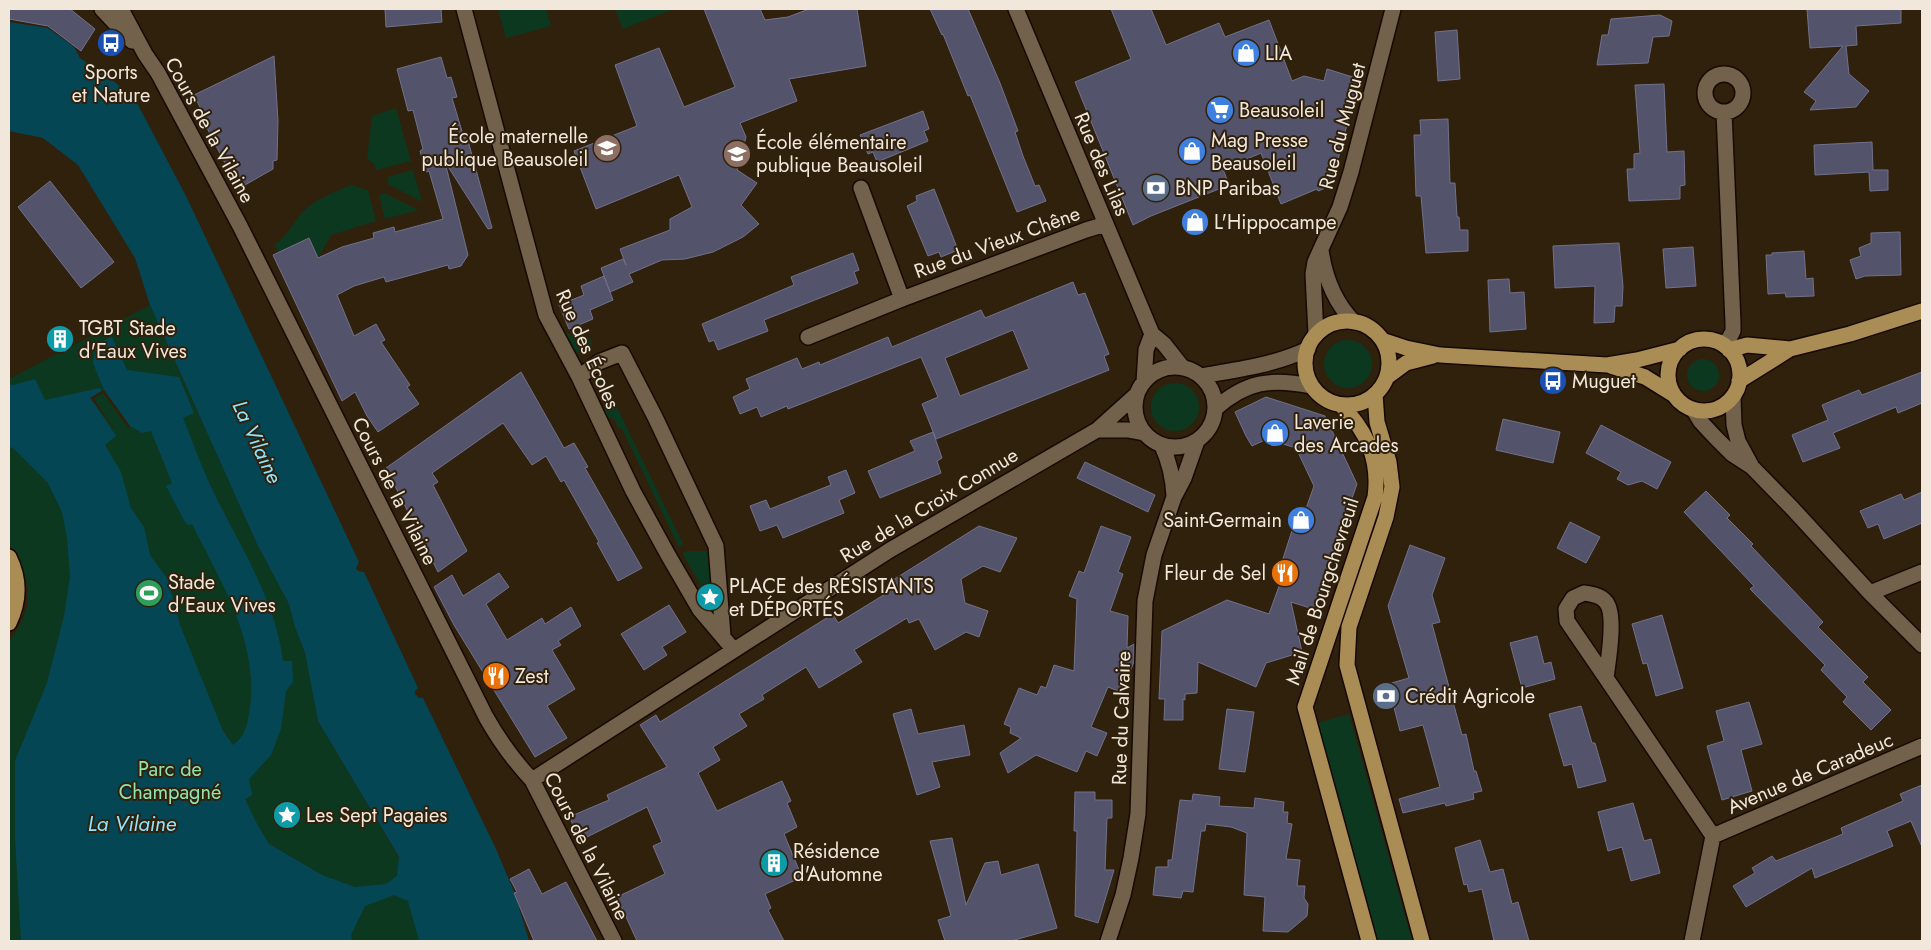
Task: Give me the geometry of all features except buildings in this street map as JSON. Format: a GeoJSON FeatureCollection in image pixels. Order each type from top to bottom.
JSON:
{"type":"FeatureCollection","features":[{"type":"Feature","properties":{"kind":"main road"},"geometry":{"type":"LineString","coordinates":[[1739,381],[1790,349],[1850,334],[1922,311]]}},
{"type":"Feature","properties":{"kind":"main road"},"geometry":{"type":"LineString","coordinates":[[1440,355],[1406,363],[1387,377],[1375,394],[1360,404],[1341,405],[1324,399],[1311,386],[1305,368],[1308,349],[1316,335],[1333,324],[1354,322],[1370,328],[1382,340],[1406,348],[1440,355],[1607,365],[1638,360],[1680,349]]}},
{"type":"Feature","properties":{"kind":"main road"},"geometry":{"type":"LineString","coordinates":[[1607,365],[1645,377],[1693,409],[1707,411],[1715,410],[1733,397],[1739,381],[1738,364],[1727,348],[1717,342],[1701,339],[1686,344],[1670,363],[1668,371],[1668,379],[1674,395]]}},
{"type":"Feature","properties":{"kind":"main road"},"geometry":{"type":"LineString","coordinates":[[1382,340],[1388,358],[1387,377]]}},
{"type":"Feature","properties":{"kind":"main road"},"geometry":{"type":"LineString","coordinates":[[1727,348],[1747,345],[1790,349]]}},
{"type":"Feature","properties":{"kind":"main road","name":"Mail de Bourgchevreuil"},"geometry":{"type":"LineString","coordinates":[[1375,394],[1377,422],[1389,462],[1392,487],[1386,517],[1349,627],[1347,665],[1422,941]]}},
{"type":"Feature","properties":{"kind":"main road","name":"Mail de Bourgchevreuil"},"geometry":{"type":"LineString","coordinates":[[1341,405],[1354,418],[1367,438],[1373,453],[1377,482],[1375,497],[1305,707],[1369,941]]}},
{"type":"Feature","properties":{"kind":"main road"},"geometry":{"type":"LineString","coordinates":[[9,557],[17,579],[18,590],[14,613],[9,623]]}},
{"type":"Feature","properties":{"kind":"street","name":"Cours de la Vilaine"},"geometry":{"type":"LineString","coordinates":[[102,9],[145,54]]}},
{"type":"Feature","properties":{"kind":"street","name":"Cours de la Vilaine"},"geometry":{"type":"LineString","coordinates":[[121,9],[145,54],[158,73],[240,226],[486,717],[514,761],[532,780],[614,941]]}},
{"type":"Feature","properties":{"kind":"street","name":"Rue des Écoles"},"geometry":{"type":"LineString","coordinates":[[464,9],[546,315],[579,377],[632,491],[668,556],[700,610],[733,649]]}},
{"type":"Feature","properties":{"kind":"street","name":"Rue des Lilas"},"geometry":{"type":"LineString","coordinates":[[1016,9],[1152,334],[1164,344],[1183,368]]}},
{"type":"Feature","properties":{"kind":"street","name":"Rue du Muguet"},"geometry":{"type":"LineString","coordinates":[[1316,335],[1313,274],[1316,262],[1340,207],[1351,172],[1393,9]]}},
{"type":"Feature","properties":{"kind":"street"},"geometry":{"type":"LineString","coordinates":[[1724,112],[1733,323],[1733,331],[1727,348]]}},
{"type":"Feature","properties":{"kind":"street","name":"Rue du Vieux Chêne"},"geometry":{"type":"LineString","coordinates":[[861,188],[902,299]]}},
{"type":"Feature","properties":{"kind":"street","name":"Rue du Vieux Chêne"},"geometry":{"type":"LineString","coordinates":[[808,337],[902,299],[1106,224]]}},
{"type":"Feature","properties":{"kind":"street"},"geometry":{"type":"LineString","coordinates":[[1321,250],[1328,283],[1344,312],[1354,322]]}},
{"type":"Feature","properties":{"kind":"street"},"geometry":{"type":"LineString","coordinates":[[1152,334],[1146,350],[1135,414],[1144,433],[1152,441],[1162,446],[1174,448],[1186,446],[1197,441],[1207,432],[1213,422],[1216,409],[1211,391],[1200,376],[1183,368]]}},
{"type":"Feature","properties":{"kind":"street"},"geometry":{"type":"LineString","coordinates":[[1200,376],[1274,361],[1293,356],[1308,349]]}},
{"type":"Feature","properties":{"kind":"street"},"geometry":{"type":"LineString","coordinates":[[579,377],[599,362],[622,353],[655,416],[716,546],[722,636]]}},
{"type":"Feature","properties":{"kind":"street","name":"Rue de la Croix Connue"},"geometry":{"type":"LineString","coordinates":[[532,780],[733,649],[890,550],[1097,430],[1152,374],[1172,367],[1183,368]]}},
{"type":"Feature","properties":{"kind":"street"},"geometry":{"type":"LineString","coordinates":[[1216,409],[1238,392],[1260,383],[1278,381],[1311,386]]}},
{"type":"Feature","properties":{"kind":"street"},"geometry":{"type":"LineString","coordinates":[[1733,397],[1734,425],[1738,440],[1752,467]]}},
{"type":"Feature","properties":{"kind":"street"},"geometry":{"type":"LineString","coordinates":[[1693,409],[1701,422],[1732,454],[1752,467],[1922,646]]}},
{"type":"Feature","properties":{"kind":"street"},"geometry":{"type":"LineString","coordinates":[[1097,430],[1128,430],[1144,433]]}},
{"type":"Feature","properties":{"kind":"street","name":"Rue du Calvaire"},"geometry":{"type":"LineString","coordinates":[[1108,941],[1132,858],[1138,814],[1145,600],[1148,577],[1174,498],[1184,478],[1197,441]]}},
{"type":"Feature","properties":{"kind":"street","name":"Rue du Calvaire"},"geometry":{"type":"LineString","coordinates":[[1162,446],[1173,477],[1174,498]]}},
{"type":"Feature","properties":{"kind":"street"},"geometry":{"type":"LineString","coordinates":[[1870,593],[1922,572]]}},
{"type":"Feature","properties":{"kind":"street","name":"Avenue de Caradeuc"},"geometry":{"type":"LineString","coordinates":[[1606,678],[1611,615],[1606,601],[1595,594],[1584,593],[1573,598],[1566,609],[1567,621],[1712,836],[1692,941]]}},
{"type":"Feature","properties":{"kind":"street","name":"Avenue de Caradeuc"},"geometry":{"type":"LineString","coordinates":[[1712,836],[1922,746]]}},
{"type":"Feature","properties":{"kind":"green space"},"geometry":{"type":"Polygon","coordinates":[[[498,9],[546,9],[551,26],[506,38],[498,9]]]}},
{"type":"Feature","properties":{"kind":"green space"},"geometry":{"type":"Polygon","coordinates":[[[615,9],[674,9],[623,29],[615,9]]]}},
{"type":"Feature","properties":{"kind":"green space"},"geometry":{"type":"Polygon","coordinates":[[[396,108],[411,161],[376,170],[374,164],[367,159],[372,116],[396,108]]]}},
{"type":"Feature","properties":{"kind":"green space"},"geometry":{"type":"Polygon","coordinates":[[[413,170],[422,202],[388,184],[388,177],[413,170]]]}},
{"type":"Feature","properties":{"kind":"green space"},"geometry":{"type":"Polygon","coordinates":[[[351,185],[368,190],[376,221],[331,235],[318,258],[308,238],[278,253],[275,244],[284,237],[306,209],[321,198],[351,185]]]}},
{"type":"Feature","properties":{"kind":"green space"},"geometry":{"type":"Polygon","coordinates":[[[384,193],[418,210],[385,219],[379,195],[384,193]]]}},
{"type":"Feature","properties":{"kind":"green space","name":"Parc de Champagné"},"geometry":{"type":"Polygon","coordinates":[[[150,305],[257,544],[289,604],[305,653],[318,721],[399,858],[419,941],[9,941],[9,642],[22,621],[28,599],[28,589],[19,560],[9,544],[9,379],[150,305]]]}},
{"type":"Feature","properties":{"kind":"green space"},"geometry":{"type":"Polygon","coordinates":[[[563,331],[578,339],[590,338],[592,346],[583,352],[572,351],[563,331]]]}},
{"type":"Feature","properties":{"kind":"green space"},"geometry":{"type":"Polygon","coordinates":[[[1348,340],[1357,342],[1365,347],[1370,355],[1372,364],[1370,373],[1365,381],[1357,386],[1348,388],[1339,386],[1331,381],[1326,373],[1324,364],[1326,355],[1331,347],[1339,342],[1348,340]]]}},
{"type":"Feature","properties":{"kind":"green space"},"geometry":{"type":"Polygon","coordinates":[[[1703,359],[1714,364],[1719,375],[1714,386],[1703,391],[1692,386],[1687,375],[1692,364],[1703,359]]]}},
{"type":"Feature","properties":{"kind":"green space"},"geometry":{"type":"Polygon","coordinates":[[[597,374],[601,374],[683,544],[679,547],[622,429],[618,428],[614,419],[606,416],[597,374]]]}},
{"type":"Feature","properties":{"kind":"green space"},"geometry":{"type":"Polygon","coordinates":[[[1175,383],[1184,385],[1192,390],[1197,398],[1199,407],[1197,416],[1192,424],[1184,429],[1175,431],[1166,429],[1158,424],[1153,416],[1151,407],[1153,398],[1158,390],[1166,385],[1175,383]]]}},
{"type":"Feature","properties":{"kind":"green space"},"geometry":{"type":"Polygon","coordinates":[[[689,551],[711,551],[715,594],[704,598],[698,588],[700,584],[682,553],[689,551]]]}},
{"type":"Feature","properties":{"kind":"green space"},"geometry":{"type":"Polygon","coordinates":[[[1349,714],[1412,941],[1378,941],[1318,723],[1349,714]]]}},
{"type":"Feature","properties":{"kind":"water","name":"La Vilaine"},"geometry":{"type":"Polygon","coordinates":[[[9,22],[48,28],[74,47],[80,58],[116,83],[138,105],[186,196],[359,562],[356,568],[358,571],[364,572],[418,688],[415,694],[419,698],[423,698],[496,849],[515,894],[529,941],[419,941],[408,901],[394,895],[365,906],[351,935],[352,941],[21,941],[15,837],[15,761],[47,683],[64,616],[70,577],[67,538],[62,512],[48,483],[13,448],[9,447],[9,384],[13,385],[35,379],[45,400],[100,388],[101,391],[91,398],[116,436],[105,445],[121,472],[131,508],[144,527],[150,555],[168,580],[180,625],[223,731],[233,745],[244,733],[250,708],[251,683],[249,659],[235,612],[225,589],[192,524],[188,525],[185,522],[166,486],[172,483],[151,431],[142,433],[130,426],[104,390],[93,363],[96,344],[112,337],[127,370],[179,377],[194,413],[183,418],[212,489],[255,572],[272,615],[283,661],[292,661],[293,682],[286,691],[281,729],[271,755],[249,779],[252,795],[245,799],[257,824],[269,844],[322,875],[355,887],[386,884],[397,876],[399,857],[318,721],[305,653],[289,604],[257,544],[150,305],[135,258],[78,165],[43,138],[9,131],[9,22]]]}},
{"type":"Feature","properties":{"kind":"pier"},"geometry":{"type":"Polygon","coordinates":[[[104,390],[130,426],[128,428],[103,393],[94,399],[115,430],[90,398],[104,390]]]}},
{"type":"Feature","properties":{"kind":"place","name":"Sports et Nature"},"geometry":{"type":"Point","coordinates":[111,43]}},
{"type":"Feature","properties":{"kind":"place","name":"LIA"},"geometry":{"type":"Point","coordinates":[1246,53]}},
{"type":"Feature","properties":{"kind":"place","name":"Beausoleil"},"geometry":{"type":"Point","coordinates":[1220,110]}},
{"type":"Feature","properties":{"kind":"place","name":"École maternelle publique Beausoleil"},"geometry":{"type":"Point","coordinates":[607,148]}},
{"type":"Feature","properties":{"kind":"place","name":"Mag Presse Beausoleil"},"geometry":{"type":"Point","coordinates":[1192,151]}},
{"type":"Feature","properties":{"kind":"place","name":"École élémentaire publique Beausoleil"},"geometry":{"type":"Point","coordinates":[737,154]}},
{"type":"Feature","properties":{"kind":"place","name":"BNP Paribas"},"geometry":{"type":"Point","coordinates":[1156,188]}},
{"type":"Feature","properties":{"kind":"place","name":"L'Hippocampe"},"geometry":{"type":"Point","coordinates":[1195,222]}},
{"type":"Feature","properties":{"kind":"place","name":"TGBT Stade d'Eaux Vives"},"geometry":{"type":"Point","coordinates":[60,339]}},
{"type":"Feature","properties":{"kind":"place","name":"Muguet"},"geometry":{"type":"Point","coordinates":[1553,381]}},
{"type":"Feature","properties":{"kind":"place","name":"Laverie des Arcades"},"geometry":{"type":"Point","coordinates":[1275,433]}},
{"type":"Feature","properties":{"kind":"place","name":"Saint-Germain"},"geometry":{"type":"Point","coordinates":[1301,520]}},
{"type":"Feature","properties":{"kind":"place","name":"Fleur de Sel"},"geometry":{"type":"Point","coordinates":[1285,573]}},
{"type":"Feature","properties":{"kind":"place","name":"Stade d'Eaux Vives"},"geometry":{"type":"Point","coordinates":[149,593]}},
{"type":"Feature","properties":{"kind":"place","name":"PLACE des RÉSISTANTS et DÉPORTÉS"},"geometry":{"type":"Point","coordinates":[710,597]}},
{"type":"Feature","properties":{"kind":"place","name":"Zest"},"geometry":{"type":"Point","coordinates":[496,676]}},
{"type":"Feature","properties":{"kind":"place","name":"Crédit Agricole"},"geometry":{"type":"Point","coordinates":[1386,696]}},
{"type":"Feature","properties":{"kind":"place","name":"Les Sept Pagaies"},"geometry":{"type":"Point","coordinates":[287,815]}},
{"type":"Feature","properties":{"kind":"place","name":"Résidence d'Automne"},"geometry":{"type":"Point","coordinates":[774,863]}}]}
